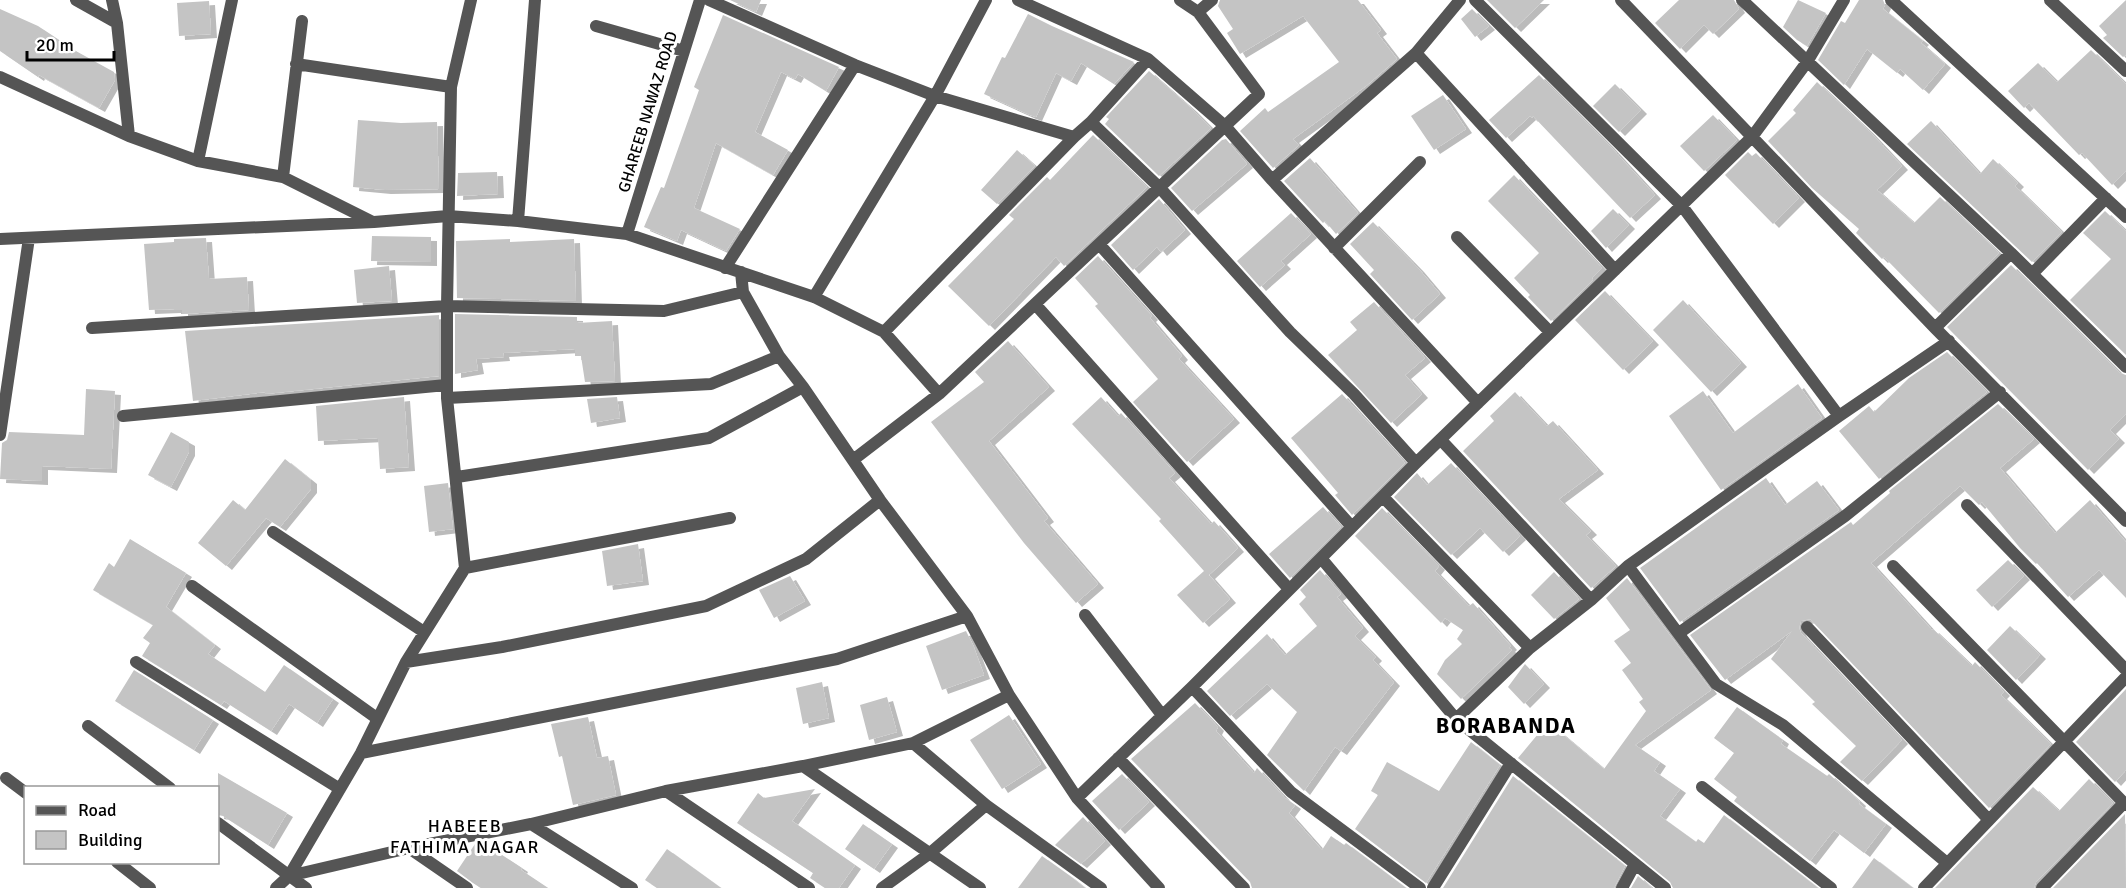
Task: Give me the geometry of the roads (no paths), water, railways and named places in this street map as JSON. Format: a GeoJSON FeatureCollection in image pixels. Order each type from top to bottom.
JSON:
{"type":"FeatureCollection","features":[{"type":"Feature","properties":{"kind":"street"},"geometry":{"type":"LineString","coordinates":[[76,0],[117,23]]}},
{"type":"Feature","properties":{"kind":"street"},"geometry":{"type":"LineString","coordinates":[[112,0],[117,23],[129,136]]}},
{"type":"Feature","properties":{"kind":"street"},"geometry":{"type":"LineString","coordinates":[[198,161],[232,0]]}},
{"type":"Feature","properties":{"kind":"street"},"geometry":{"type":"LineString","coordinates":[[276,888],[289,876],[362,753],[406,662],[465,568],[447,391],[447,306],[451,87],[471,0]]}},
{"type":"Feature","properties":{"kind":"street"},"geometry":{"type":"LineString","coordinates":[[519,221],[535,0]]}},
{"type":"Feature","properties":{"kind":"street","name":"GHAREEB NAWAZ ROAD"},"geometry":{"type":"LineString","coordinates":[[627,234],[700,0]]}},
{"type":"Feature","properties":{"kind":"street"},"geometry":{"type":"LineString","coordinates":[[709,0],[855,65],[935,96],[1074,137]]}},
{"type":"Feature","properties":{"kind":"street"},"geometry":{"type":"LineString","coordinates":[[813,297],[935,96],[986,0]]}},
{"type":"Feature","properties":{"kind":"street"},"geometry":{"type":"LineString","coordinates":[[1018,0],[1148,59],[1225,126],[1478,403]]}},
{"type":"Feature","properties":{"kind":"street"},"geometry":{"type":"LineString","coordinates":[[853,460],[939,394],[1258,94],[1198,12],[1180,0]]}},
{"type":"Feature","properties":{"kind":"street"},"geometry":{"type":"LineString","coordinates":[[1198,12],[1212,0]]}},
{"type":"Feature","properties":{"kind":"street"},"geometry":{"type":"LineString","coordinates":[[1272,180],[1416,53],[1460,0]]}},
{"type":"Feature","properties":{"kind":"street"},"geometry":{"type":"LineString","coordinates":[[1475,0],[1682,206],[1839,416]]}},
{"type":"Feature","properties":{"kind":"street"},"geometry":{"type":"LineString","coordinates":[[1621,0],[1935,328],[2126,521]]}},
{"type":"Feature","properties":{"kind":"street"},"geometry":{"type":"LineString","coordinates":[[1742,0],[2011,253],[2126,367]]}},
{"type":"Feature","properties":{"kind":"street"},"geometry":{"type":"LineString","coordinates":[[1077,798],[1752,136],[1807,62],[1844,0]]}},
{"type":"Feature","properties":{"kind":"street"},"geometry":{"type":"LineString","coordinates":[[1891,0],[2126,217]]}},
{"type":"Feature","properties":{"kind":"street"},"geometry":{"type":"LineString","coordinates":[[2050,0],[2126,71]]}},
{"type":"Feature","properties":{"kind":"street"},"geometry":{"type":"LineString","coordinates":[[283,177],[302,21]]}},
{"type":"Feature","properties":{"kind":"street"},"geometry":{"type":"LineString","coordinates":[[596,26],[684,51]]}},
{"type":"Feature","properties":{"kind":"street"},"geometry":{"type":"LineString","coordinates":[[1416,53],[1615,270]]}},
{"type":"Feature","properties":{"kind":"street"},"geometry":{"type":"LineString","coordinates":[[884,332],[1091,122],[1148,59]]}},
{"type":"Feature","properties":{"kind":"street"},"geometry":{"type":"LineString","coordinates":[[296,64],[451,87]]}},
{"type":"Feature","properties":{"kind":"street"},"geometry":{"type":"LineString","coordinates":[[724,268],[855,65]]}},
{"type":"Feature","properties":{"kind":"street"},"geometry":{"type":"LineString","coordinates":[[0,77],[129,136],[198,161],[283,177],[374,222]]}},
{"type":"Feature","properties":{"kind":"street"},"geometry":{"type":"LineString","coordinates":[[1091,122],[1159,188],[1290,333],[1354,394],[1416,464]]}},
{"type":"Feature","properties":{"kind":"street"},"geometry":{"type":"LineString","coordinates":[[1335,248],[1420,162]]}},
{"type":"Feature","properties":{"kind":"street"},"geometry":{"type":"LineString","coordinates":[[2032,274],[2106,198]]}},
{"type":"Feature","properties":{"kind":"street"},"geometry":{"type":"LineString","coordinates":[[0,239],[374,222],[448,216],[519,221],[627,234],[813,297],[884,332],[939,394]]}},
{"type":"Feature","properties":{"kind":"street"},"geometry":{"type":"LineString","coordinates":[[1457,237],[1550,332]]}},
{"type":"Feature","properties":{"kind":"street"},"geometry":{"type":"LineString","coordinates":[[0,435],[29,238]]}},
{"type":"Feature","properties":{"kind":"street"},"geometry":{"type":"LineString","coordinates":[[1099,244],[1352,527]]}},
{"type":"Feature","properties":{"kind":"street"},"geometry":{"type":"LineString","coordinates":[[1935,328],[2011,253]]}},
{"type":"Feature","properties":{"kind":"street"},"geometry":{"type":"LineString","coordinates":[[741,272],[743,292],[779,356],[803,387],[880,500],[967,616],[1009,695],[1077,798],[1159,888]]}},
{"type":"Feature","properties":{"kind":"street"},"geometry":{"type":"LineString","coordinates":[[92,328],[447,306],[664,311],[743,292]]}},
{"type":"Feature","properties":{"kind":"street"},"geometry":{"type":"LineString","coordinates":[[1035,304],[1289,589]]}},
{"type":"Feature","properties":{"kind":"street"},"geometry":{"type":"LineString","coordinates":[[1456,719],[1530,648],[1591,600],[1628,566],[1949,341]]}},
{"type":"Feature","properties":{"kind":"street"},"geometry":{"type":"LineString","coordinates":[[123,416],[447,391],[711,384],[779,356]]}},
{"type":"Feature","properties":{"kind":"street"},"geometry":{"type":"LineString","coordinates":[[457,477],[709,438],[803,387]]}},
{"type":"Feature","properties":{"kind":"street"},"geometry":{"type":"LineString","coordinates":[[1679,633],[1845,516],[2000,392]]}},
{"type":"Feature","properties":{"kind":"street"},"geometry":{"type":"LineString","coordinates":[[1441,440],[1591,600]]}},
{"type":"Feature","properties":{"kind":"street"},"geometry":{"type":"LineString","coordinates":[[1383,497],[1530,648]]}},
{"type":"Feature","properties":{"kind":"street"},"geometry":{"type":"LineString","coordinates":[[406,662],[502,647],[706,606],[806,559],[880,500]]}},
{"type":"Feature","properties":{"kind":"street"},"geometry":{"type":"LineString","coordinates":[[1967,505],[2126,670]]}},
{"type":"Feature","properties":{"kind":"street"},"geometry":{"type":"LineString","coordinates":[[465,568],[730,518]]}},
{"type":"Feature","properties":{"kind":"street"},"geometry":{"type":"LineString","coordinates":[[273,532],[424,633]]}},
{"type":"Feature","properties":{"kind":"street"},"geometry":{"type":"LineString","coordinates":[[1321,558],[1456,719],[1665,888]]}},
{"type":"Feature","properties":{"kind":"street"},"geometry":{"type":"LineString","coordinates":[[1628,566],[1716,684],[1783,725],[1947,862]]}},
{"type":"Feature","properties":{"kind":"street"},"geometry":{"type":"LineString","coordinates":[[1893,566],[2125,804],[2042,888]]}},
{"type":"Feature","properties":{"kind":"street"},"geometry":{"type":"LineString","coordinates":[[192,586],[378,719]]}},
{"type":"Feature","properties":{"kind":"street"},"geometry":{"type":"LineString","coordinates":[[1085,615],[1162,715]]}},
{"type":"Feature","properties":{"kind":"street"},"geometry":{"type":"LineString","coordinates":[[362,753],[837,658],[967,616]]}},
{"type":"Feature","properties":{"kind":"street"},"geometry":{"type":"LineString","coordinates":[[1807,627],[1989,820]]}},
{"type":"Feature","properties":{"kind":"street"},"geometry":{"type":"LineString","coordinates":[[136,662],[340,789]]}},
{"type":"Feature","properties":{"kind":"street"},"geometry":{"type":"LineString","coordinates":[[1924,888],[2126,677]]}},
{"type":"Feature","properties":{"kind":"street"},"geometry":{"type":"LineString","coordinates":[[1192,687],[1291,792],[1420,888]]}},
{"type":"Feature","properties":{"kind":"street"},"geometry":{"type":"LineString","coordinates":[[289,876],[409,848],[531,824],[666,791],[913,743],[1009,695]]}},
{"type":"Feature","properties":{"kind":"street"},"geometry":{"type":"LineString","coordinates":[[88,726],[167,786]]}},
{"type":"Feature","properties":{"kind":"street"},"geometry":{"type":"LineString","coordinates":[[913,743],[986,805],[1101,888]]}},
{"type":"Feature","properties":{"kind":"street"},"geometry":{"type":"LineString","coordinates":[[1118,758],[1244,888]]}},
{"type":"Feature","properties":{"kind":"street"},"geometry":{"type":"LineString","coordinates":[[1433,888],[1510,763]]}},
{"type":"Feature","properties":{"kind":"street"},"geometry":{"type":"LineString","coordinates":[[803,766],[980,888]]}},
{"type":"Feature","properties":{"kind":"street"},"geometry":{"type":"LineString","coordinates":[[6,778],[24,792]]}},
{"type":"Feature","properties":{"kind":"street"},"geometry":{"type":"LineString","coordinates":[[1702,787],[1831,888]]}},
{"type":"Feature","properties":{"kind":"street"},"geometry":{"type":"LineString","coordinates":[[666,791],[809,888]]}},
{"type":"Feature","properties":{"kind":"street"},"geometry":{"type":"LineString","coordinates":[[882,888],[929,854],[986,805]]}},
{"type":"Feature","properties":{"kind":"street"},"geometry":{"type":"LineString","coordinates":[[219,824],[306,888]]}},
{"type":"Feature","properties":{"kind":"street"},"geometry":{"type":"LineString","coordinates":[[531,824],[633,888]]}},
{"type":"Feature","properties":{"kind":"street"},"geometry":{"type":"LineString","coordinates":[[409,848],[467,888]]}},
{"type":"Feature","properties":{"kind":"street"},"geometry":{"type":"LineString","coordinates":[[120,864],[150,888]]}},
{"type":"Feature","properties":{"kind":"street"},"geometry":{"type":"LineString","coordinates":[[1622,888],[1635,864]]}},
{"type":"Feature","properties":{"kind":"district","name":"BORABANDA"},"geometry":{"type":"Point","coordinates":[1506,725]}},
{"type":"Feature","properties":{"kind":"district","name":"HABEEB FATHIMA NAGAR"},"geometry":{"type":"Point","coordinates":[465,836]}}]}
